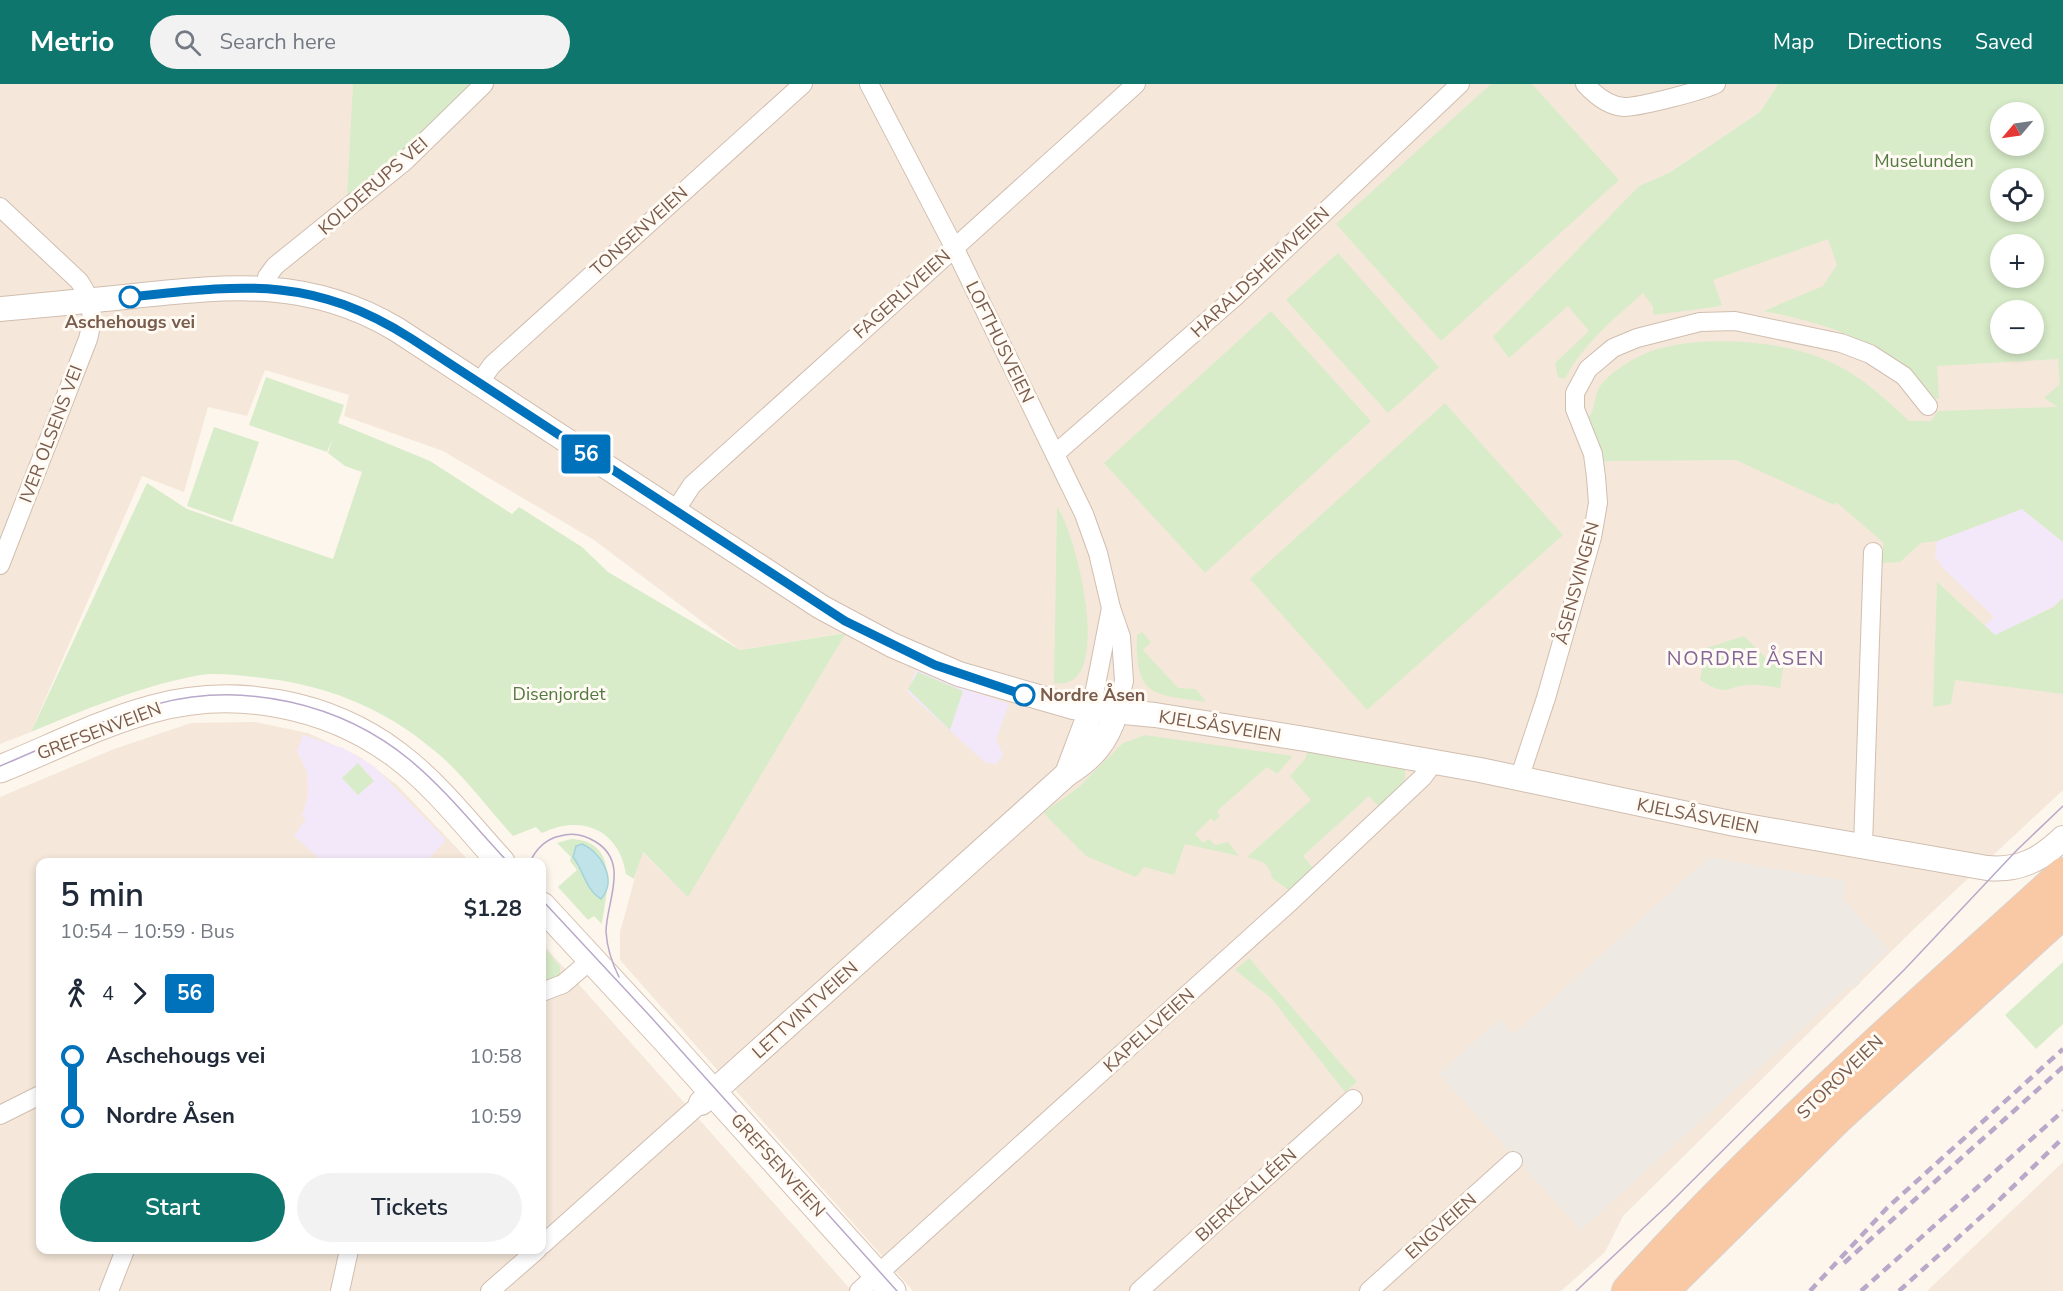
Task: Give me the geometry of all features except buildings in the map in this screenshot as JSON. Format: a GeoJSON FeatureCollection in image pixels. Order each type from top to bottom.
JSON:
{"type":"FeatureCollection","features":[{"type":"Feature","properties":{"kind":"highway","name":"STOROVEIEN"},"geometry":{"type":"LineString","coordinates":[[1628,1291],[1677,1237],[1881,1038],[2063,874]]}},
{"type":"Feature","properties":{"kind":"highway","name":"STOROVEIEN"},"geometry":{"type":"LineString","coordinates":[[1662,1291],[1847,1108],[2063,912]]}},
{"type":"Feature","properties":{"kind":"highway"},"geometry":{"type":"LineString","coordinates":[[1611,1291],[1677,1237]]}},
{"type":"Feature","properties":{"kind":"main road","name":"GREFSENVEIEN"},"geometry":{"type":"LineString","coordinates":[[0,770],[151,709],[216,699],[277,703],[310,711],[356,729],[397,755],[436,790],[497,858]]}},
{"type":"Feature","properties":{"kind":"main road","name":"GREFSENVEIEN"},"geometry":{"type":"LineString","coordinates":[[546,910],[665,1039],[674,1074],[707,1098],[872,1287]]}},
{"type":"Feature","properties":{"kind":"street","name":"KOLDERUPS VEI"},"geometry":{"type":"LineString","coordinates":[[265,288],[267,277],[275,266],[404,162],[484,84]]}},
{"type":"Feature","properties":{"kind":"street","name":"TONSENVEIEN"},"geometry":{"type":"LineString","coordinates":[[479,383],[492,365],[803,84]]}},
{"type":"Feature","properties":{"kind":"street","name":"LOFTHUSVEIEN"},"geometry":{"type":"LineString","coordinates":[[869,84],[954,247],[1084,514],[1106,579],[1111,608],[1121,637],[1124,681],[1116,712]]}},
{"type":"Feature","properties":{"kind":"street","name":"FAGERLIVEIEN"},"geometry":{"type":"LineString","coordinates":[[675,511],[692,485],[1137,84]]}},
{"type":"Feature","properties":{"kind":"street"},"geometry":{"type":"LineString","coordinates":[[1585,84],[1597,98],[1624,107],[1703,90],[1716,84]]}},
{"type":"Feature","properties":{"kind":"street","name":"HARALDSHEIMVEIEN"},"geometry":{"type":"LineString","coordinates":[[1055,454],[1236,296],[1455,86]]}},
{"type":"Feature","properties":{"kind":"street"},"geometry":{"type":"LineString","coordinates":[[0,207],[79,281],[90,301]]}},
{"type":"Feature","properties":{"kind":"street","name":"KJELSÅSVEIEN"},"geometry":{"type":"LineString","coordinates":[[0,309],[185,291],[265,288],[316,295],[360,309],[479,383],[821,607],[935,665],[1002,688],[1091,710],[1195,721],[1434,762],[1724,821],[1973,866],[2009,869],[2035,861],[2063,838]]}},
{"type":"Feature","properties":{"kind":"street","name":"IVER OLSENS VEI"},"geometry":{"type":"LineString","coordinates":[[0,565],[88,339],[92,322],[90,301]]}},
{"type":"Feature","properties":{"kind":"street","name":"ÅSENSVINGEN"},"geometry":{"type":"LineString","coordinates":[[1519,779],[1546,698],[1594,525],[1598,503],[1593,454],[1579,425],[1575,409],[1575,393],[1594,364],[1614,348],[1637,338],[1700,322],[1735,321],[1841,343],[1870,354],[1904,376],[1929,406]]}},
{"type":"Feature","properties":{"kind":"street"},"geometry":{"type":"LineString","coordinates":[[1863,846],[1873,552]]}},
{"type":"Feature","properties":{"kind":"street","name":"LOFTHUSVEIEN"},"geometry":{"type":"LineString","coordinates":[[1091,710],[1111,608]]}},
{"type":"Feature","properties":{"kind":"street","name":"LETTVINTVEIEN"},"geometry":{"type":"LineString","coordinates":[[1067,774],[1091,710]]}},
{"type":"Feature","properties":{"kind":"street","name":"LETTVINTVEIEN"},"geometry":{"type":"LineString","coordinates":[[546,1241],[1067,774],[1087,762],[1112,727],[1116,712]]}},
{"type":"Feature","properties":{"kind":"street","name":"KAPELLVEIEN"},"geometry":{"type":"LineString","coordinates":[[872,1287],[1290,902],[1422,778],[1434,762]]}},
{"type":"Feature","properties":{"kind":"street"},"geometry":{"type":"LineString","coordinates":[[546,990],[563,984],[592,959]]}},
{"type":"Feature","properties":{"kind":"street"},"geometry":{"type":"LineString","coordinates":[[0,1115],[36,1097]]}},
{"type":"Feature","properties":{"kind":"street","name":"BJERKEALLÉEN"},"geometry":{"type":"LineString","coordinates":[[1139,1291],[1353,1099]]}},
{"type":"Feature","properties":{"kind":"street","name":"ENGVEIEN"},"geometry":{"type":"LineString","coordinates":[[1369,1291],[1514,1161]]}},
{"type":"Feature","properties":{"kind":"street"},"geometry":{"type":"LineString","coordinates":[[109,1291],[123,1254]]}},
{"type":"Feature","properties":{"kind":"street"},"geometry":{"type":"LineString","coordinates":[[340,1291],[348,1254]]}},
{"type":"Feature","properties":{"kind":"street"},"geometry":{"type":"LineString","coordinates":[[490,1291],[532,1254]]}},
{"type":"Feature","properties":{"kind":"shaded area"},"geometry":{"type":"Polygon","coordinates":[[[0,84],[1778,84],[1760,112],[1669,173],[1990,275],[1990,288],[2001,288],[2001,300],[1990,300],[1990,354],[2044,354],[2044,343],[2063,343],[2063,790],[1915,928],[1623,1216],[1605,1252],[1561,1291],[913,1291],[620,960],[620,932],[642,852],[688,896],[845,633],[740,650],[594,540],[443,451],[344,416],[349,395],[265,370],[247,416],[208,407],[184,492],[142,476],[31,732],[0,744],[0,84]]]}},
{"type":"Feature","properties":{"kind":"shaded area"},"geometry":{"type":"Polygon","coordinates":[[[2022,509],[2063,542],[2063,598],[2054,606],[1995,636],[1985,625],[1994,617],[1943,568],[1935,556],[1937,541],[2022,509]]]}},
{"type":"Feature","properties":{"kind":"shaded area"},"geometry":{"type":"Polygon","coordinates":[[[916,670],[1009,704],[996,739],[1003,755],[997,764],[986,763],[907,692],[916,670]]]}},
{"type":"Feature","properties":{"kind":"shaded area"},"geometry":{"type":"Polygon","coordinates":[[[255,722],[308,733],[360,757],[397,785],[466,858],[36,858],[36,1254],[546,1254],[546,947],[852,1291],[0,1291],[0,797],[114,749],[191,723],[255,722]]]}},
{"type":"Feature","properties":{"kind":"shaded area"},"geometry":{"type":"Polygon","coordinates":[[[303,735],[343,748],[375,767],[446,840],[430,858],[319,858],[294,836],[306,819],[302,816],[308,795],[307,772],[297,751],[303,735]]]}},
{"type":"Feature","properties":{"kind":"shaded area"},"geometry":{"type":"Polygon","coordinates":[[[1709,857],[1846,881],[1843,899],[1889,950],[1858,978],[1861,982],[1854,989],[1850,985],[1581,1230],[1439,1074],[1499,1019],[1514,1034],[1709,857]]]}},
{"type":"Feature","properties":{"kind":"shaded area"},"geometry":{"type":"Polygon","coordinates":[[[2063,1162],[2063,1291],[1927,1291],[2063,1162]]]}},
{"type":"Feature","properties":{"kind":"green space"},"geometry":{"type":"Polygon","coordinates":[[[353,84],[475,84],[353,198],[347,196],[353,84]]]}},
{"type":"Feature","properties":{"kind":"green space"},"geometry":{"type":"Polygon","coordinates":[[[1491,84],[1532,84],[1619,180],[1441,341],[1336,224],[1491,84]]]}},
{"type":"Feature","properties":{"kind":"green space","name":"Muselunden"},"geometry":{"type":"Polygon","coordinates":[[[1778,84],[2063,84],[2063,542],[2022,509],[1937,541],[1921,543],[1900,562],[1880,563],[1884,543],[1836,502],[1834,505],[1736,460],[1602,461],[1585,420],[1593,410],[1597,392],[1602,383],[1618,369],[1642,355],[1660,348],[1682,344],[1756,343],[1821,358],[1857,377],[1909,421],[1931,421],[1938,411],[2058,407],[2044,398],[2060,384],[2058,359],[1937,366],[1939,399],[1929,397],[1905,372],[1862,341],[1813,323],[1764,311],[1823,286],[1837,265],[1828,239],[1713,280],[1722,305],[1653,315],[1653,307],[1643,293],[1590,344],[1572,366],[1565,379],[1558,377],[1555,363],[1589,331],[1568,306],[1509,358],[1493,337],[1639,186],[1669,173],[1760,112],[1778,84]]]}},
{"type":"Feature","properties":{"kind":"green space"},"geometry":{"type":"Polygon","coordinates":[[[1338,253],[1439,367],[1388,413],[1286,300],[1338,253]]]}},
{"type":"Feature","properties":{"kind":"green space"},"geometry":{"type":"Polygon","coordinates":[[[1271,311],[1371,421],[1205,573],[1104,463],[1271,311]]]}},
{"type":"Feature","properties":{"kind":"green space","name":"Disenjordet"},"geometry":{"type":"Polygon","coordinates":[[[266,377],[344,405],[338,423],[430,461],[512,514],[519,507],[582,547],[608,572],[740,650],[846,633],[688,897],[643,852],[634,879],[626,874],[615,846],[607,836],[596,830],[571,825],[542,833],[536,827],[513,836],[456,771],[416,736],[373,710],[351,700],[304,685],[232,675],[195,676],[132,693],[31,732],[147,483],[187,509],[333,559],[362,472],[345,466],[328,453],[333,438],[327,452],[249,425],[266,377]]]}},
{"type":"Feature","properties":{"kind":"green space"},"geometry":{"type":"Polygon","coordinates":[[[1445,403],[1563,535],[1367,710],[1250,579],[1445,403]]]}},
{"type":"Feature","properties":{"kind":"green space"},"geometry":{"type":"Polygon","coordinates":[[[214,427],[259,442],[232,522],[187,506],[214,427]]]}},
{"type":"Feature","properties":{"kind":"green space"},"geometry":{"type":"Polygon","coordinates":[[[1057,507],[1065,522],[1081,577],[1088,639],[1084,664],[1073,680],[1054,683],[1057,507]]]}},
{"type":"Feature","properties":{"kind":"green space"},"geometry":{"type":"Polygon","coordinates":[[[1937,582],[1995,635],[2054,607],[2063,598],[2063,694],[1955,680],[1951,704],[1933,707],[1937,582]]]}},
{"type":"Feature","properties":{"kind":"green space"},"geometry":{"type":"Polygon","coordinates":[[[1142,632],[1151,642],[1143,650],[1178,688],[1196,689],[1206,702],[1172,697],[1150,689],[1139,670],[1137,635],[1142,632]]]}},
{"type":"Feature","properties":{"kind":"green space"},"geometry":{"type":"Polygon","coordinates":[[[1744,636],[1767,659],[1784,663],[1780,688],[1754,685],[1722,690],[1700,680],[1706,648],[1744,636]]]}},
{"type":"Feature","properties":{"kind":"green space"},"geometry":{"type":"Polygon","coordinates":[[[918,672],[963,691],[950,730],[908,689],[918,672]]]}},
{"type":"Feature","properties":{"kind":"green space"},"geometry":{"type":"Polygon","coordinates":[[[1145,735],[1293,756],[1277,774],[1267,767],[1217,811],[1220,816],[1214,822],[1211,818],[1195,834],[1203,843],[1209,839],[1215,845],[1228,842],[1239,856],[1185,844],[1174,875],[1144,867],[1136,877],[1086,856],[1048,818],[1044,812],[1079,787],[1123,743],[1145,735]]]}},
{"type":"Feature","properties":{"kind":"green space"},"geometry":{"type":"Polygon","coordinates":[[[1310,744],[1405,768],[1405,784],[1380,808],[1369,796],[1303,856],[1313,868],[1290,891],[1272,878],[1264,863],[1247,857],[1311,800],[1290,776],[1305,759],[1310,744]]]}},
{"type":"Feature","properties":{"kind":"green space"},"geometry":{"type":"Polygon","coordinates":[[[358,763],[374,781],[358,795],[342,778],[358,763]]]}},
{"type":"Feature","properties":{"kind":"green space"},"geometry":{"type":"Polygon","coordinates":[[[571,839],[587,842],[597,848],[604,858],[607,883],[602,924],[594,916],[588,920],[558,887],[577,870],[570,861],[571,857],[557,843],[571,839]]]}},
{"type":"Feature","properties":{"kind":"green space"},"geometry":{"type":"Polygon","coordinates":[[[546,950],[560,966],[560,977],[546,982],[546,950]]]}},
{"type":"Feature","properties":{"kind":"green space"},"geometry":{"type":"Polygon","coordinates":[[[1249,958],[1357,1082],[1345,1092],[1271,998],[1235,970],[1249,958]]]}},
{"type":"Feature","properties":{"kind":"green space"},"geometry":{"type":"Polygon","coordinates":[[[2063,962],[2063,1024],[2036,1049],[2005,1015],[2063,962]]]}},
{"type":"Feature","properties":{"kind":"water"},"geometry":{"type":"Polygon","coordinates":[[[582,844],[595,853],[605,867],[608,884],[601,899],[591,890],[573,857],[576,846],[582,844]]]}},
{"type":"Feature","properties":{"kind":"tram line"},"geometry":{"type":"LineString","coordinates":[[0,766],[97,724],[157,704],[190,697],[224,695],[290,702],[323,711],[383,740],[410,760],[448,796],[504,858]]}},
{"type":"Feature","properties":{"kind":"tram line"},"geometry":{"type":"LineString","coordinates":[[1576,1291],[1668,1205],[1905,969],[2017,850],[2063,806]]}},
{"type":"Feature","properties":{"kind":"tram line"},"geometry":{"type":"LineString","coordinates":[[532,858],[546,842],[555,837],[574,834],[596,842],[606,851],[612,861],[614,872],[606,932],[610,955],[619,977]]}},
{"type":"Feature","properties":{"kind":"tram line"},"geometry":{"type":"LineString","coordinates":[[546,904],[649,1015],[897,1291]]}},
{"type":"Feature","properties":{"kind":"railway"},"geometry":{"type":"LineString","coordinates":[[1810,1291],[1887,1208],[2063,1049]]}},
{"type":"Feature","properties":{"kind":"railway"},"geometry":{"type":"LineString","coordinates":[[1844,1263],[2063,1067]]}},
{"type":"Feature","properties":{"kind":"railway"},"geometry":{"type":"LineString","coordinates":[[1861,1291],[2063,1111]]}},
{"type":"Feature","properties":{"kind":"railway"},"geometry":{"type":"LineString","coordinates":[[1899,1291],[1992,1207],[2063,1138]]}},
{"type":"Feature","properties":{"kind":"bus line","name":"56"},"geometry":{"type":"LineString","coordinates":[[130,297],[252,287],[316,295],[360,309],[412,339],[845,621],[935,665],[1024,695]]}},
{"type":"Feature","properties":{"kind":"place","name":"Aschehougs vei"},"geometry":{"type":"Point","coordinates":[130,297]}},
{"type":"Feature","properties":{"kind":"place","name":"Nordre Åsen"},"geometry":{"type":"Point","coordinates":[1024,695]}},
{"type":"Feature","properties":{"kind":"district","name":"NORDRE ÅSEN"},"geometry":{"type":"Point","coordinates":[1746,658]}}]}
